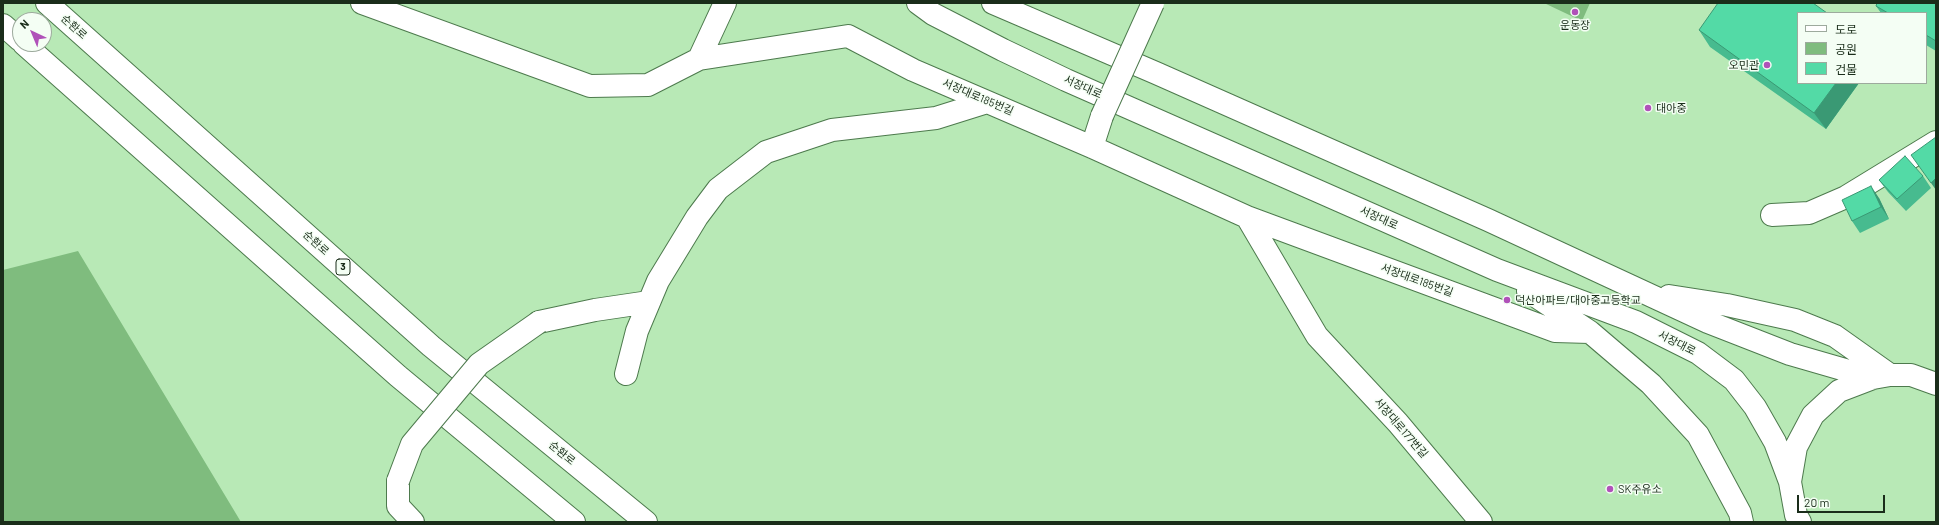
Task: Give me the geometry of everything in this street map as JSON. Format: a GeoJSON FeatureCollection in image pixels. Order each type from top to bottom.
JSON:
{"type":"FeatureCollection","features":[{"type":"Feature","properties":{"kind":"main road","name":"순환로"},"geometry":{"type":"LineString","coordinates":[[47,3],[431,346],[646,522]]}},
{"type":"Feature","properties":{"kind":"main road","name":"서장대로185번길"},"geometry":{"type":"LineString","coordinates":[[362,3],[590,86],[648,85],[699,59],[848,36],[913,70],[1092,147],[1247,217],[1555,331],[1590,332]]}},
{"type":"Feature","properties":{"kind":"main road"},"geometry":{"type":"LineString","coordinates":[[699,59],[725,3]]}},
{"type":"Feature","properties":{"kind":"main road","name":"서장대로"},"geometry":{"type":"LineString","coordinates":[[918,3],[933,14],[1066,80],[1497,270],[1636,322],[1698,353],[1734,380],[1755,407],[1775,442],[1790,482]]}},
{"type":"Feature","properties":{"kind":"main road"},"geometry":{"type":"LineString","coordinates":[[993,3],[1163,76],[1488,220],[1708,322],[1790,354],[1882,376],[1911,375],[1936,384]]}},
{"type":"Feature","properties":{"kind":"main road"},"geometry":{"type":"LineString","coordinates":[[1092,147],[1102,116],[1153,3]]}},
{"type":"Feature","properties":{"kind":"main road"},"geometry":{"type":"LineString","coordinates":[[3,25],[12,33]]}},
{"type":"Feature","properties":{"kind":"main road"},"geometry":{"type":"LineString","coordinates":[[33,52],[398,376],[574,522]]}},
{"type":"Feature","properties":{"kind":"main road"},"geometry":{"type":"LineString","coordinates":[[626,374],[637,331],[658,281],[697,217],[718,189],[766,152],[832,130],[936,118],[987,102]]}},
{"type":"Feature","properties":{"kind":"main road"},"geometry":{"type":"LineString","coordinates":[[1772,215],[1809,213],[1817,210],[1846,197],[1936,142]]}},
{"type":"Feature","properties":{"kind":"main road","name":"서장대로177번길"},"geometry":{"type":"LineString","coordinates":[[1247,217],[1317,336],[1398,423],[1481,522]]}},
{"type":"Feature","properties":{"kind":"main road"},"geometry":{"type":"LineString","coordinates":[[1497,270],[1590,332],[1651,384],[1698,435],[1740,513],[1742,522]]}},
{"type":"Feature","properties":{"kind":"main road"},"geometry":{"type":"LineString","coordinates":[[1645,293],[1727,305],[1795,320],[1834,336],[1882,376]]}},
{"type":"Feature","properties":{"kind":"main road"},"geometry":{"type":"LineString","coordinates":[[413,522],[398,506],[398,481],[412,444],[479,364],[539,322],[595,310],[649,302]]}},
{"type":"Feature","properties":{"kind":"main road"},"geometry":{"type":"LineString","coordinates":[[1796,520],[1790,482],[1796,447],[1813,415],[1839,391],[1882,376]]}},
{"type":"Feature","properties":{"kind":"green space","name":"운동장"},"geometry":{"type":"Polygon","coordinates":[[[1544,3],[1590,3],[1582,21],[1544,3]]]}},
{"type":"Feature","properties":{"kind":"green space"},"geometry":{"type":"Polygon","coordinates":[[[78,251],[241,522],[3,522],[3,270],[78,251]]]}},
{"type":"Feature","properties":{"kind":"building","name":"오민관"},"geometry":{"type":"Polygon","coordinates":[[[1718,3],[1813,3],[1826,12],[1797,12],[1797,84],[1835,84],[1814,113],[1699,30],[1718,3]]]}},
{"type":"Feature","properties":{"kind":"building"},"geometry":{"type":"Polygon","coordinates":[[[1877,3],[1936,3],[1936,41],[1927,36],[1927,12],[1886,12],[1876,6],[1877,3]]]}},
{"type":"Feature","properties":{"kind":"building"},"geometry":{"type":"Polygon","coordinates":[[[1936,137],[1936,178],[1931,183],[1911,155],[1936,137]]]}},
{"type":"Feature","properties":{"kind":"building"},"geometry":{"type":"Polygon","coordinates":[[[1905,156],[1923,176],[1897,199],[1879,180],[1905,156]]]}},
{"type":"Feature","properties":{"kind":"building"},"geometry":{"type":"Polygon","coordinates":[[[1871,186],[1881,207],[1852,221],[1842,200],[1871,186]]]}},
{"type":"Feature","properties":{"kind":"place","name":"운동장"},"geometry":{"type":"Point","coordinates":[1575,12]}},
{"type":"Feature","properties":{"kind":"place","name":"오민관"},"geometry":{"type":"Point","coordinates":[1767,65]}},
{"type":"Feature","properties":{"kind":"place","name":"대아중"},"geometry":{"type":"Point","coordinates":[1648,108]}},
{"type":"Feature","properties":{"kind":"place","name":"덕산아파트/대아중고등학교"},"geometry":{"type":"Point","coordinates":[1507,300]}},
{"type":"Feature","properties":{"kind":"place","name":"SK주유소"},"geometry":{"type":"Point","coordinates":[1610,489]}}]}
